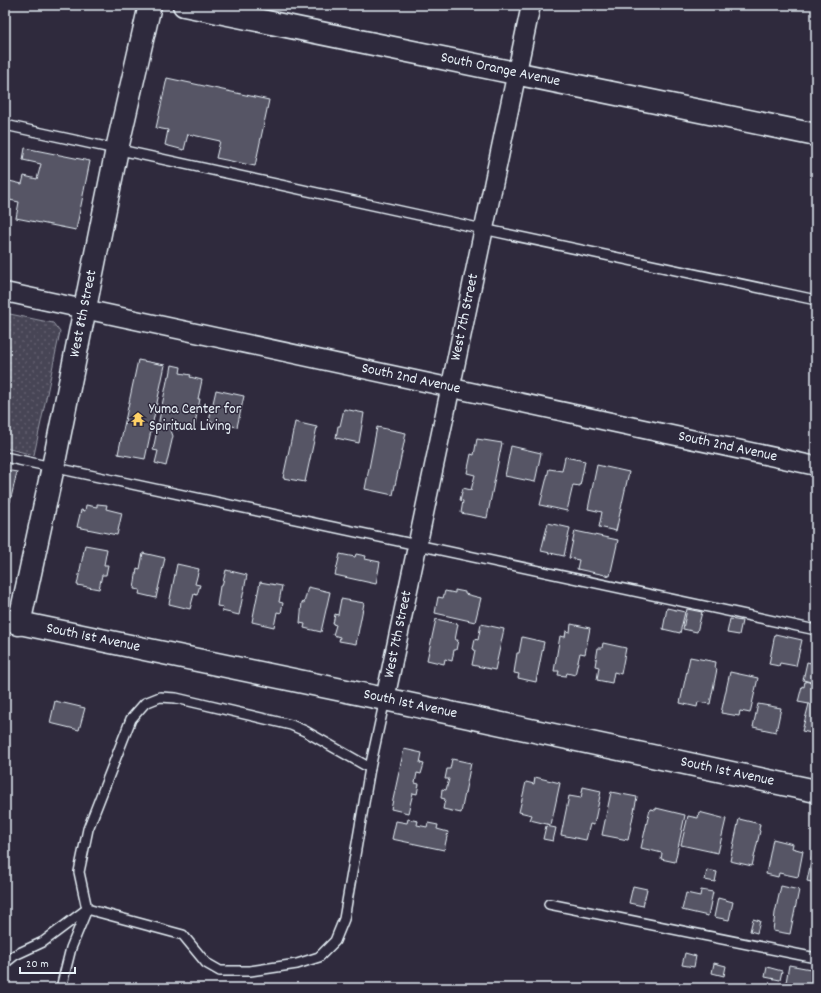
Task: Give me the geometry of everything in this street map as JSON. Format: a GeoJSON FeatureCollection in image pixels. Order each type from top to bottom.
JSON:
{"type":"FeatureCollection","features":[{"type":"Feature","properties":{"kind":"street","name":"West 8th Street"},"geometry":{"type":"LineString","coordinates":[[12,622],[53,467],[117,149],[150,5]]}},
{"type":"Feature","properties":{"kind":"street","name":"South Orange Avenue"},"geometry":{"type":"LineString","coordinates":[[184,5],[816,135]]}},
{"type":"Feature","properties":{"kind":"street","name":"West 7th Street"},"geometry":{"type":"LineString","coordinates":[[385,699],[531,5]]}},
{"type":"Feature","properties":{"kind":"street","name":"South 2nd Avenue"},"geometry":{"type":"LineString","coordinates":[[5,292],[816,466]]}},
{"type":"Feature","properties":{"kind":"street","name":"South 1st Avenue"},"geometry":{"type":"LineString","coordinates":[[12,622],[385,699],[816,791]]}},
{"type":"Feature","properties":{"kind":"lane"},"geometry":{"type":"LineString","coordinates":[[5,125],[816,300]]}},
{"type":"Feature","properties":{"kind":"lane"},"geometry":{"type":"LineString","coordinates":[[5,457],[816,630]]}},
{"type":"Feature","properties":{"kind":"lane"},"geometry":{"type":"LineString","coordinates":[[61,988],[71,948],[86,909],[78,872],[88,829],[131,719],[145,703],[160,697],[176,698],[291,725],[305,731],[370,768]]}},
{"type":"Feature","properties":{"kind":"lane"},"geometry":{"type":"LineString","coordinates":[[86,909],[183,935],[206,963],[220,971],[250,971],[297,964],[319,957],[335,941],[344,920],[370,768],[385,699]]}},
{"type":"Feature","properties":{"kind":"lane"},"geometry":{"type":"LineString","coordinates":[[549,904],[816,958]]}},
{"type":"Feature","properties":{"kind":"lane"},"geometry":{"type":"LineString","coordinates":[[5,963],[15,955],[43,942],[86,909]]}},
{"type":"Feature","properties":{"kind":"shaded area"},"geometry":{"type":"Polygon","coordinates":[[[5,313],[53,323],[60,332],[34,455],[5,448],[5,313]]]}},
{"type":"Feature","properties":{"kind":"building"},"geometry":{"type":"Polygon","coordinates":[[[167,78],[269,100],[255,166],[216,158],[220,141],[188,134],[184,150],[165,145],[168,130],[156,128],[167,78]]]}},
{"type":"Feature","properties":{"kind":"building"},"geometry":{"type":"Polygon","coordinates":[[[25,148],[90,161],[76,230],[16,218],[19,202],[5,199],[5,180],[22,184],[24,176],[37,179],[41,164],[23,160],[25,148]]]}},
{"type":"Feature","properties":{"kind":"building"},"geometry":{"type":"Polygon","coordinates":[[[138,360],[165,365],[145,459],[118,454],[138,360]]]}},
{"type":"Feature","properties":{"kind":"building"},"geometry":{"type":"Polygon","coordinates":[[[172,365],[181,367],[180,373],[191,375],[190,377],[202,380],[194,428],[180,425],[179,430],[170,428],[173,436],[166,466],[155,463],[158,451],[153,450],[168,376],[170,376],[172,365]]]}},
{"type":"Feature","properties":{"kind":"building"},"geometry":{"type":"Polygon","coordinates":[[[216,390],[244,396],[237,427],[209,421],[216,390]]]}},
{"type":"Feature","properties":{"kind":"building"},"geometry":{"type":"Polygon","coordinates":[[[344,409],[364,413],[359,443],[336,438],[338,426],[340,426],[344,409]]]}},
{"type":"Feature","properties":{"kind":"building"},"geometry":{"type":"Polygon","coordinates":[[[295,422],[317,427],[305,482],[283,478],[295,422]]]}},
{"type":"Feature","properties":{"kind":"building"},"geometry":{"type":"Polygon","coordinates":[[[377,427],[406,433],[393,495],[365,489],[377,427]]]}},
{"type":"Feature","properties":{"kind":"building"},"geometry":{"type":"Polygon","coordinates":[[[477,439],[502,443],[487,518],[461,513],[463,501],[460,500],[463,488],[471,490],[475,475],[467,473],[471,454],[474,455],[477,439]]]}},
{"type":"Feature","properties":{"kind":"building"},"geometry":{"type":"Polygon","coordinates":[[[511,446],[541,453],[535,482],[505,476],[511,446]]]}},
{"type":"Feature","properties":{"kind":"building"},"geometry":{"type":"Polygon","coordinates":[[[565,457],[585,461],[580,486],[573,485],[567,511],[540,505],[549,469],[562,471],[565,457]]]}},
{"type":"Feature","properties":{"kind":"building"},"geometry":{"type":"Polygon","coordinates":[[[597,465],[629,472],[616,531],[599,527],[602,512],[588,509],[597,465]]]}},
{"type":"Feature","properties":{"kind":"building"},"geometry":{"type":"Polygon","coordinates":[[[5,470],[17,472],[10,502],[5,501],[5,470]]]}},
{"type":"Feature","properties":{"kind":"building"},"geometry":{"type":"Polygon","coordinates":[[[97,504],[107,505],[106,509],[122,513],[117,535],[77,527],[81,510],[85,511],[86,505],[97,507],[97,504]]]}},
{"type":"Feature","properties":{"kind":"building"},"geometry":{"type":"Polygon","coordinates":[[[548,523],[570,528],[564,556],[541,551],[548,523]]]}},
{"type":"Feature","properties":{"kind":"building"},"geometry":{"type":"Polygon","coordinates":[[[575,531],[618,540],[610,576],[577,569],[579,560],[569,558],[575,531]]]}},
{"type":"Feature","properties":{"kind":"building"},"geometry":{"type":"Polygon","coordinates":[[[85,545],[107,549],[104,565],[108,565],[106,575],[102,575],[99,589],[77,585],[85,545]]]}},
{"type":"Feature","properties":{"kind":"building"},"geometry":{"type":"Polygon","coordinates":[[[143,553],[165,558],[156,598],[139,594],[140,590],[134,589],[137,568],[140,569],[143,553]]]}},
{"type":"Feature","properties":{"kind":"building"},"geometry":{"type":"Polygon","coordinates":[[[340,554],[355,557],[356,554],[366,556],[365,559],[380,562],[376,584],[335,575],[340,554]]]}},
{"type":"Feature","properties":{"kind":"building"},"geometry":{"type":"Polygon","coordinates":[[[177,564],[199,569],[195,584],[200,585],[197,595],[194,594],[190,609],[169,604],[177,564]]]}},
{"type":"Feature","properties":{"kind":"building"},"geometry":{"type":"Polygon","coordinates":[[[226,570],[247,575],[239,615],[222,611],[223,607],[217,606],[220,586],[222,586],[226,570]]]}},
{"type":"Feature","properties":{"kind":"building"},"geometry":{"type":"Polygon","coordinates":[[[260,582],[282,586],[279,602],[283,603],[281,613],[277,612],[274,627],[252,622],[260,582]]]}},
{"type":"Feature","properties":{"kind":"building"},"geometry":{"type":"Polygon","coordinates":[[[308,587],[330,592],[321,632],[304,628],[305,624],[300,623],[302,602],[304,603],[308,587]]]}},
{"type":"Feature","properties":{"kind":"building"},"geometry":{"type":"Polygon","coordinates":[[[455,590],[481,598],[475,622],[435,613],[438,597],[443,598],[445,591],[455,593],[455,590]]]}},
{"type":"Feature","properties":{"kind":"building"},"geometry":{"type":"Polygon","coordinates":[[[341,599],[364,603],[356,644],[339,641],[340,637],[333,635],[336,625],[333,624],[335,614],[338,615],[341,599]]]}},
{"type":"Feature","properties":{"kind":"building"},"geometry":{"type":"Polygon","coordinates":[[[667,608],[685,612],[680,633],[663,629],[667,608]]]}},
{"type":"Feature","properties":{"kind":"building"},"geometry":{"type":"Polygon","coordinates":[[[687,609],[702,612],[697,632],[683,629],[687,609]]]}},
{"type":"Feature","properties":{"kind":"building"},"geometry":{"type":"Polygon","coordinates":[[[436,619],[458,624],[455,640],[458,640],[456,650],[454,650],[452,661],[445,659],[444,664],[427,660],[436,619]]]}},
{"type":"Feature","properties":{"kind":"building"},"geometry":{"type":"Polygon","coordinates":[[[730,619],[742,621],[739,635],[727,633],[730,619]]]}},
{"type":"Feature","properties":{"kind":"building"},"geometry":{"type":"Polygon","coordinates":[[[481,624],[504,629],[495,670],[472,665],[475,650],[473,649],[475,639],[478,640],[481,624]]]}},
{"type":"Feature","properties":{"kind":"building"},"geometry":{"type":"Polygon","coordinates":[[[571,624],[590,628],[585,654],[580,653],[575,675],[567,673],[566,676],[558,675],[559,671],[554,671],[560,636],[565,637],[566,631],[570,632],[571,624]]]}},
{"type":"Feature","properties":{"kind":"building"},"geometry":{"type":"Polygon","coordinates":[[[775,634],[802,640],[796,666],[780,663],[779,666],[769,664],[775,634]]]}},
{"type":"Feature","properties":{"kind":"building"},"geometry":{"type":"Polygon","coordinates":[[[522,637],[544,642],[536,682],[518,678],[519,674],[514,673],[517,653],[519,653],[522,637]]]}},
{"type":"Feature","properties":{"kind":"building"},"geometry":{"type":"Polygon","coordinates":[[[603,643],[626,648],[621,674],[614,672],[612,683],[597,680],[599,667],[595,666],[598,648],[602,648],[603,643]]]}},
{"type":"Feature","properties":{"kind":"building"},"geometry":{"type":"Polygon","coordinates":[[[815,644],[816,645],[816,658],[812,657],[815,644]]]}},
{"type":"Feature","properties":{"kind":"building"},"geometry":{"type":"Polygon","coordinates":[[[690,657],[716,662],[715,668],[717,669],[710,704],[698,702],[697,707],[680,703],[690,657]]]}},
{"type":"Feature","properties":{"kind":"building"},"geometry":{"type":"Polygon","coordinates":[[[807,662],[815,664],[811,682],[803,680],[807,662]]]}},
{"type":"Feature","properties":{"kind":"building"},"geometry":{"type":"Polygon","coordinates":[[[730,672],[758,678],[750,713],[740,711],[739,716],[721,713],[730,672]]]}},
{"type":"Feature","properties":{"kind":"building"},"geometry":{"type":"Polygon","coordinates":[[[805,681],[816,684],[816,734],[802,731],[809,704],[798,702],[802,686],[804,687],[805,681]]]}},
{"type":"Feature","properties":{"kind":"building"},"geometry":{"type":"Polygon","coordinates":[[[55,701],[85,708],[79,730],[50,723],[55,701]]]}},
{"type":"Feature","properties":{"kind":"building"},"geometry":{"type":"Polygon","coordinates":[[[758,704],[781,708],[776,732],[753,727],[758,704]]]}},
{"type":"Feature","properties":{"kind":"building"},"geometry":{"type":"Polygon","coordinates":[[[404,749],[422,753],[420,763],[424,764],[421,774],[417,773],[415,783],[419,784],[417,794],[413,793],[408,813],[391,809],[404,749]]]}},
{"type":"Feature","properties":{"kind":"building"},"geometry":{"type":"Polygon","coordinates":[[[452,759],[471,763],[461,813],[443,809],[445,799],[441,798],[442,789],[446,790],[449,779],[445,779],[447,769],[450,769],[452,759]]]}},
{"type":"Feature","properties":{"kind":"building"},"geometry":{"type":"Polygon","coordinates":[[[535,777],[560,783],[551,825],[530,820],[532,815],[519,812],[526,782],[534,784],[535,777]]]}},
{"type":"Feature","properties":{"kind":"building"},"geometry":{"type":"Polygon","coordinates":[[[583,787],[601,791],[594,825],[590,824],[586,840],[561,835],[569,796],[581,798],[583,787]]]}},
{"type":"Feature","properties":{"kind":"building"},"geometry":{"type":"Polygon","coordinates":[[[611,792],[637,797],[628,840],[602,835],[611,792]]]}},
{"type":"Feature","properties":{"kind":"building"},"geometry":{"type":"Polygon","coordinates":[[[656,808],[685,815],[675,862],[661,859],[662,853],[641,848],[650,809],[656,810],[656,808]]]}},
{"type":"Feature","properties":{"kind":"building"},"geometry":{"type":"Polygon","coordinates":[[[699,812],[726,819],[718,853],[681,845],[688,816],[698,818],[699,812]]]}},
{"type":"Feature","properties":{"kind":"building"},"geometry":{"type":"Polygon","coordinates":[[[408,819],[418,821],[417,825],[427,827],[428,823],[438,825],[437,829],[448,832],[444,850],[392,839],[396,821],[407,823],[408,819]]]}},
{"type":"Feature","properties":{"kind":"building"},"geometry":{"type":"Polygon","coordinates":[[[739,819],[760,824],[760,831],[752,866],[730,861],[739,819]]]}},
{"type":"Feature","properties":{"kind":"building"},"geometry":{"type":"Polygon","coordinates":[[[546,826],[556,828],[553,841],[543,839],[546,826]]]}},
{"type":"Feature","properties":{"kind":"building"},"geometry":{"type":"Polygon","coordinates":[[[773,839],[793,844],[792,848],[803,851],[798,877],[779,873],[778,877],[766,874],[773,839]]]}},
{"type":"Feature","properties":{"kind":"building"},"geometry":{"type":"Polygon","coordinates":[[[812,857],[816,858],[816,883],[807,881],[812,857]]]}},
{"type":"Feature","properties":{"kind":"building"},"geometry":{"type":"Polygon","coordinates":[[[707,870],[717,872],[715,882],[705,880],[707,870]]]}},
{"type":"Feature","properties":{"kind":"building"},"geometry":{"type":"Polygon","coordinates":[[[633,886],[647,889],[643,906],[629,903],[633,886]]]}},
{"type":"Feature","properties":{"kind":"building"},"geometry":{"type":"Polygon","coordinates":[[[781,886],[799,890],[790,934],[773,931],[781,886]]]}},
{"type":"Feature","properties":{"kind":"building"},"geometry":{"type":"Polygon","coordinates":[[[701,890],[713,892],[708,916],[682,910],[686,893],[700,896],[701,890]]]}},
{"type":"Feature","properties":{"kind":"building"},"geometry":{"type":"Polygon","coordinates":[[[718,898],[733,902],[729,920],[714,917],[718,898]]]}},
{"type":"Feature","properties":{"kind":"building"},"geometry":{"type":"Polygon","coordinates":[[[753,919],[760,921],[757,933],[750,931],[753,919]]]}},
{"type":"Feature","properties":{"kind":"building"},"geometry":{"type":"Polygon","coordinates":[[[685,953],[696,956],[694,967],[682,965],[685,953]]]}},
{"type":"Feature","properties":{"kind":"building"},"geometry":{"type":"Polygon","coordinates":[[[714,963],[726,966],[724,976],[712,973],[714,963]]]}},
{"type":"Feature","properties":{"kind":"building"},"geometry":{"type":"Polygon","coordinates":[[[789,965],[816,970],[816,986],[811,985],[811,988],[785,988],[789,965]]]}},
{"type":"Feature","properties":{"kind":"building"},"geometry":{"type":"Polygon","coordinates":[[[767,967],[782,971],[780,980],[765,977],[767,967]]]}},
{"type":"Feature","properties":{"kind":"place","name":"Yuma Center for Spiritual Living"},"geometry":{"type":"Point","coordinates":[138,419]}}]}
